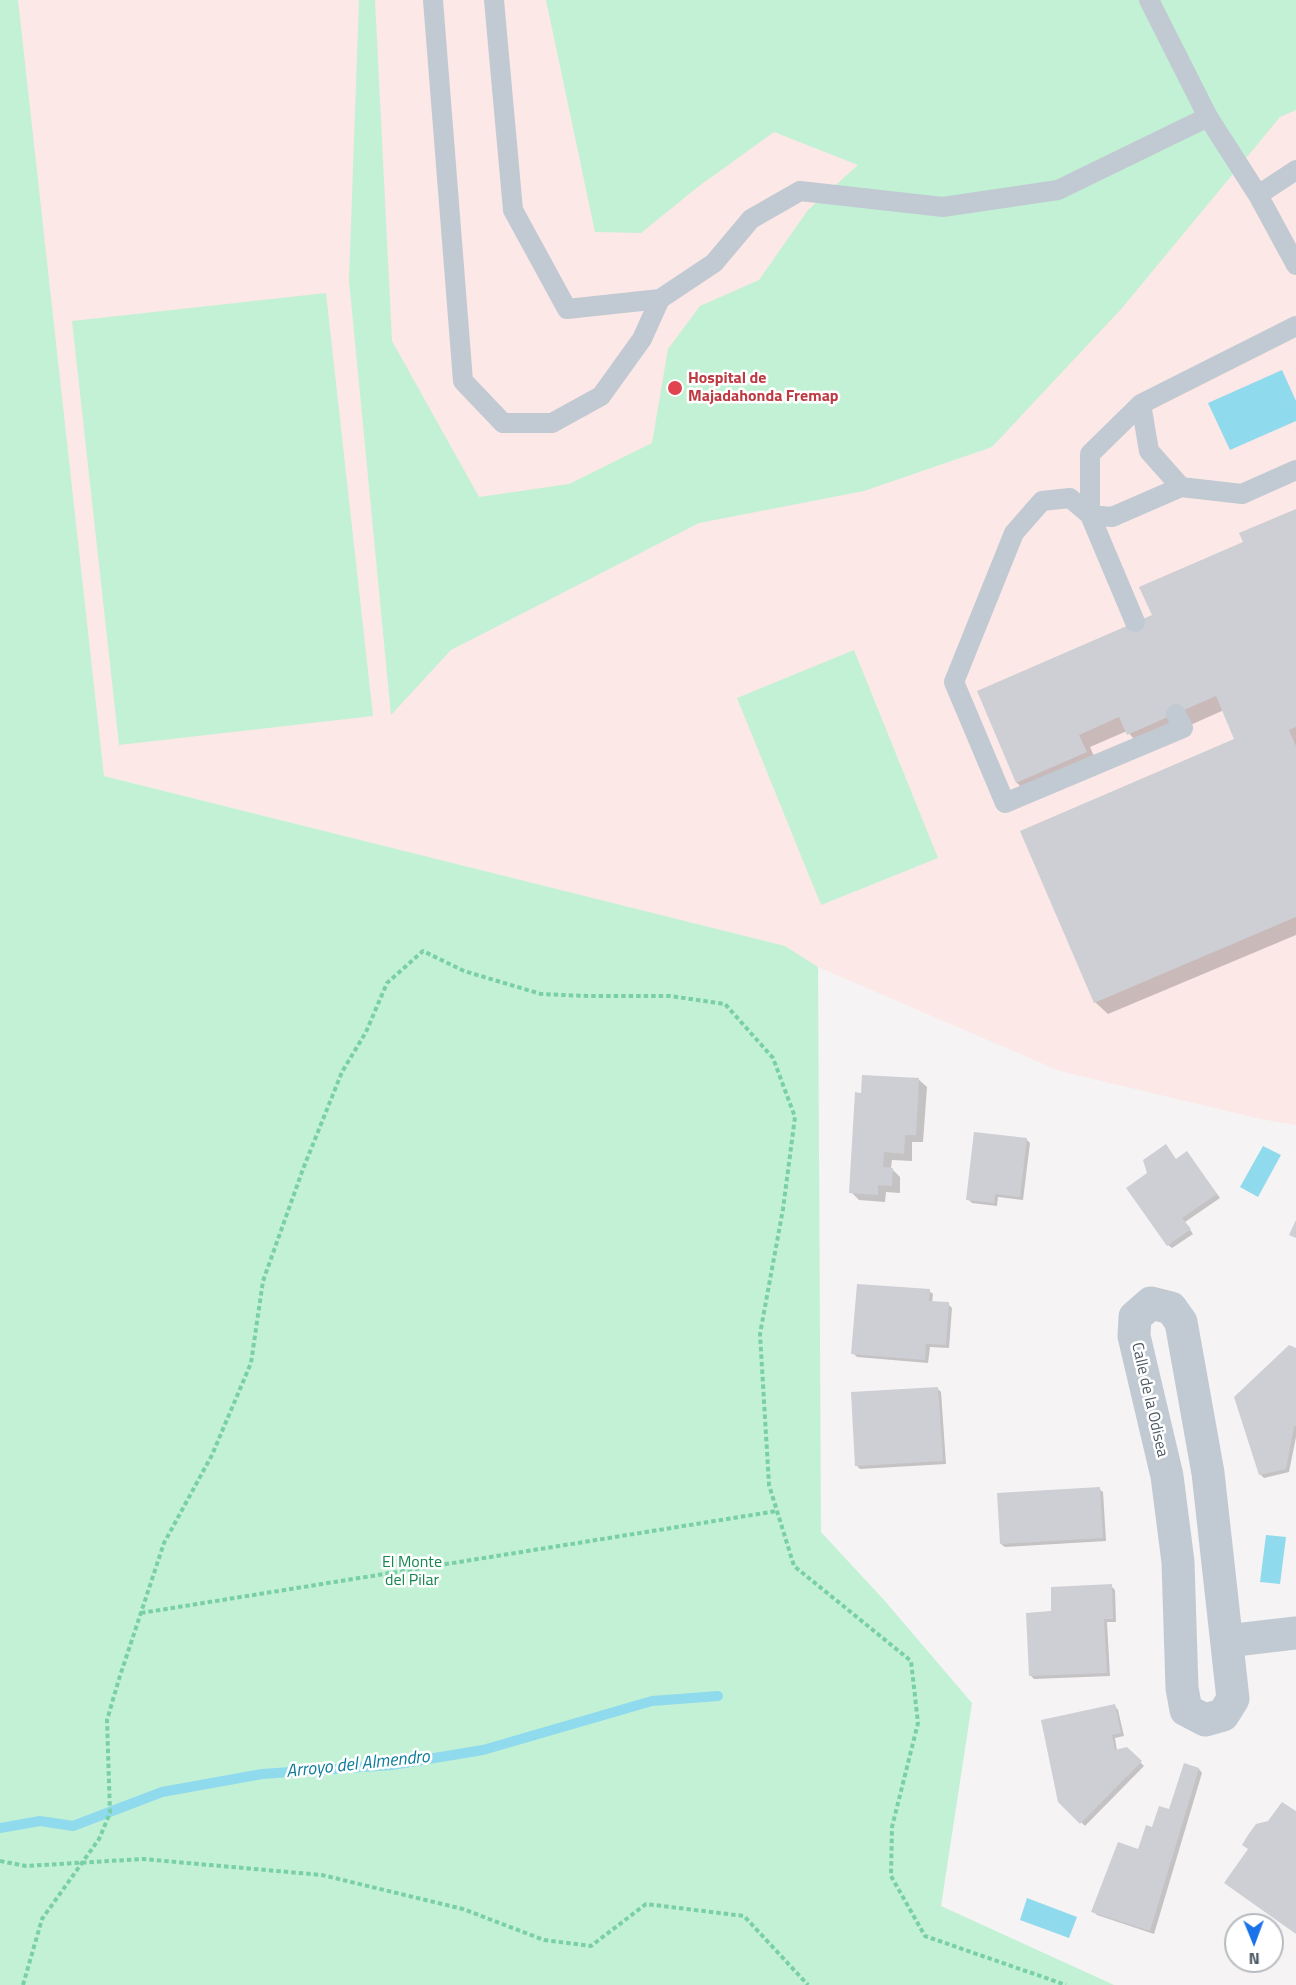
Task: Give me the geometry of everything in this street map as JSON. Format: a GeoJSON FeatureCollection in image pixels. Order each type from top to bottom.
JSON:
{"type":"FeatureCollection","features":[{"type":"Feature","properties":{"kind":"street","name":"Calle de la Odisea"},"geometry":{"type":"LineString","coordinates":[[1151,1303],[1172,1308],[1181,1322],[1208,1473],[1227,1641],[1233,1699],[1223,1715],[1205,1720],[1186,1710],[1182,1688],[1178,1562],[1167,1476],[1134,1336],[1135,1317],[1151,1303]]}},
{"type":"Feature","properties":{"kind":"street"},"geometry":{"type":"LineString","coordinates":[[1227,1641],[1296,1633]]}},
{"type":"Feature","properties":{"kind":"lane"},"geometry":{"type":"LineString","coordinates":[[433,0],[463,381],[503,423],[552,423],[601,396],[642,339],[660,299]]}},
{"type":"Feature","properties":{"kind":"lane"},"geometry":{"type":"LineString","coordinates":[[494,0],[513,210],[567,309],[660,299],[714,263],[751,219],[800,191],[943,207],[1058,190],[1208,117]]}},
{"type":"Feature","properties":{"kind":"lane"},"geometry":{"type":"LineString","coordinates":[[1149,0],[1208,117],[1258,195],[1296,265]]}},
{"type":"Feature","properties":{"kind":"lane"},"geometry":{"type":"LineString","coordinates":[[1258,195],[1296,170]]}},
{"type":"Feature","properties":{"kind":"lane"},"geometry":{"type":"LineString","coordinates":[[1135,622],[1090,515],[1090,454],[1141,404],[1296,326]]}},
{"type":"Feature","properties":{"kind":"lane"},"geometry":{"type":"LineString","coordinates":[[1141,404],[1149,451],[1181,487]]}},
{"type":"Feature","properties":{"kind":"lane"},"geometry":{"type":"LineString","coordinates":[[1176,714],[1183,728],[1005,803],[954,682],[1014,533],[1042,501],[1070,498],[1090,515],[1112,517],[1181,487],[1242,494],[1296,470]]}},
{"type":"Feature","properties":{"kind":"path"},"geometry":{"type":"LineString","coordinates":[[23,1985],[42,1919],[99,1839],[110,1813],[107,1720],[164,1543],[212,1455],[251,1363],[263,1281],[303,1169],[342,1072],[366,1032],[387,983],[423,951],[464,971],[541,994],[670,996],[725,1004],[773,1058],[795,1117],[783,1209],[760,1334],[769,1485],[794,1566],[910,1661],[918,1723],[892,1827],[891,1876],[925,1936],[1054,1983],[1066,1985]]}},
{"type":"Feature","properties":{"kind":"path"},"geometry":{"type":"LineString","coordinates":[[141,1613],[777,1511]]}},
{"type":"Feature","properties":{"kind":"path"},"geometry":{"type":"LineString","coordinates":[[0,1861],[27,1866],[143,1859],[322,1875],[463,1909],[544,1940],[591,1946],[646,1904],[744,1916],[808,1985]]}},
{"type":"Feature","properties":{"kind":"shaded area","name":"Hospital de Majadahonda Fremap"},"geometry":{"type":"Polygon","coordinates":[[[6,0],[1296,0],[1296,1125],[1261,1119],[1060,1071],[818,967],[785,946],[104,776],[6,0]]]}},
{"type":"Feature","properties":{"kind":"green space","name":"El Monte del Pilar"},"geometry":{"type":"Polygon","coordinates":[[[0,0],[18,0],[104,776],[785,946],[818,967],[821,1532],[884,1600],[972,1703],[941,1906],[1114,1985],[0,1985],[0,0]]]}},
{"type":"Feature","properties":{"kind":"green space"},"geometry":{"type":"Polygon","coordinates":[[[359,0],[375,0],[392,341],[479,497],[569,484],[652,443],[668,349],[700,306],[759,280],[808,210],[858,165],[774,132],[699,186],[641,233],[595,232],[546,0],[1296,0],[1296,110],[1280,117],[1122,308],[992,447],[864,491],[699,523],[451,650],[391,715],[349,280],[359,0]]]}},
{"type":"Feature","properties":{"kind":"green space"},"geometry":{"type":"Polygon","coordinates":[[[326,293],[373,716],[119,745],[72,321],[326,293]]]}},
{"type":"Feature","properties":{"kind":"green space"},"geometry":{"type":"Polygon","coordinates":[[[854,650],[938,858],[821,905],[737,698],[854,650]]]}},
{"type":"Feature","properties":{"kind":"water"},"geometry":{"type":"Polygon","coordinates":[[[1282,370],[1296,401],[1296,421],[1230,450],[1208,403],[1282,370]]]}},
{"type":"Feature","properties":{"kind":"water"},"geometry":{"type":"Polygon","coordinates":[[[1263,1146],[1281,1155],[1258,1197],[1240,1187],[1263,1146]]]}},
{"type":"Feature","properties":{"kind":"water"},"geometry":{"type":"Polygon","coordinates":[[[1266,1535],[1286,1537],[1280,1584],[1260,1582],[1266,1535]]]}},
{"type":"Feature","properties":{"kind":"water"},"geometry":{"type":"Polygon","coordinates":[[[1027,1898],[1077,1917],[1069,1938],[1020,1920],[1027,1898]]]}},
{"type":"Feature","properties":{"kind":"building"},"geometry":{"type":"Polygon","coordinates":[[[1296,509],[1296,727],[1289,730],[1296,746],[1296,917],[1094,1003],[1020,831],[1234,739],[1216,696],[1127,735],[1119,717],[1079,735],[1087,752],[1016,783],[977,691],[1152,615],[1139,587],[1243,542],[1239,533],[1296,509]]]}},
{"type":"Feature","properties":{"kind":"building"},"geometry":{"type":"Polygon","coordinates":[[[862,1075],[919,1078],[916,1135],[905,1135],[904,1154],[884,1152],[883,1167],[893,1168],[892,1186],[878,1185],[878,1195],[849,1193],[855,1092],[861,1093],[862,1075]]]}},
{"type":"Feature","properties":{"kind":"building"},"geometry":{"type":"Polygon","coordinates":[[[974,1132],[1027,1138],[1020,1197],[995,1194],[994,1203],[966,1200],[974,1132]]]}},
{"type":"Feature","properties":{"kind":"building"},"geometry":{"type":"Polygon","coordinates":[[[1166,1144],[1176,1159],[1187,1151],[1217,1194],[1182,1218],[1191,1229],[1167,1246],[1126,1188],[1147,1173],[1143,1160],[1166,1144]]]}},
{"type":"Feature","properties":{"kind":"building"},"geometry":{"type":"Polygon","coordinates":[[[1296,1220],[1296,1238],[1289,1235],[1296,1220]]]}},
{"type":"Feature","properties":{"kind":"building"},"geometry":{"type":"Polygon","coordinates":[[[857,1284],[930,1289],[929,1301],[949,1302],[946,1345],[926,1344],[925,1360],[851,1354],[857,1284]]]}},
{"type":"Feature","properties":{"kind":"building"},"geometry":{"type":"Polygon","coordinates":[[[1289,1345],[1296,1348],[1296,1426],[1294,1426],[1286,1469],[1259,1475],[1234,1397],[1289,1345]]]}},
{"type":"Feature","properties":{"kind":"building"},"geometry":{"type":"Polygon","coordinates":[[[938,1387],[943,1461],[855,1466],[851,1392],[938,1387]]]}},
{"type":"Feature","properties":{"kind":"building"},"geometry":{"type":"Polygon","coordinates":[[[1100,1487],[1103,1538],[1000,1544],[997,1493],[1100,1487]]]}},
{"type":"Feature","properties":{"kind":"building"},"geometry":{"type":"Polygon","coordinates":[[[1112,1584],[1113,1619],[1104,1619],[1107,1673],[1029,1676],[1026,1613],[1051,1611],[1051,1587],[1112,1584]]]}},
{"type":"Feature","properties":{"kind":"building"},"geometry":{"type":"Polygon","coordinates":[[[1115,1704],[1121,1733],[1112,1735],[1115,1750],[1127,1747],[1142,1761],[1080,1824],[1058,1802],[1041,1720],[1115,1704]]]}},
{"type":"Feature","properties":{"kind":"building"},"geometry":{"type":"Polygon","coordinates":[[[1184,1763],[1199,1768],[1150,1931],[1091,1912],[1118,1842],[1138,1849],[1146,1825],[1152,1827],[1159,1806],[1169,1809],[1184,1763]]]}},
{"type":"Feature","properties":{"kind":"building"},"geometry":{"type":"Polygon","coordinates":[[[1282,1802],[1296,1811],[1296,1934],[1284,1926],[1284,1913],[1266,1913],[1224,1883],[1248,1849],[1242,1845],[1248,1835],[1256,1824],[1268,1821],[1282,1802]]]}},
{"type":"Feature","properties":{"kind":"waterway","name":"Arroyo del Almendro"},"geometry":{"type":"LineString","coordinates":[[0,1828],[40,1821],[73,1826],[162,1792],[262,1774],[392,1765],[483,1750],[652,1701],[718,1696]]}},
{"type":"Feature","properties":{"kind":"place","name":"Hospital de Majadahonda Fremap"},"geometry":{"type":"Point","coordinates":[675,388]}}]}
